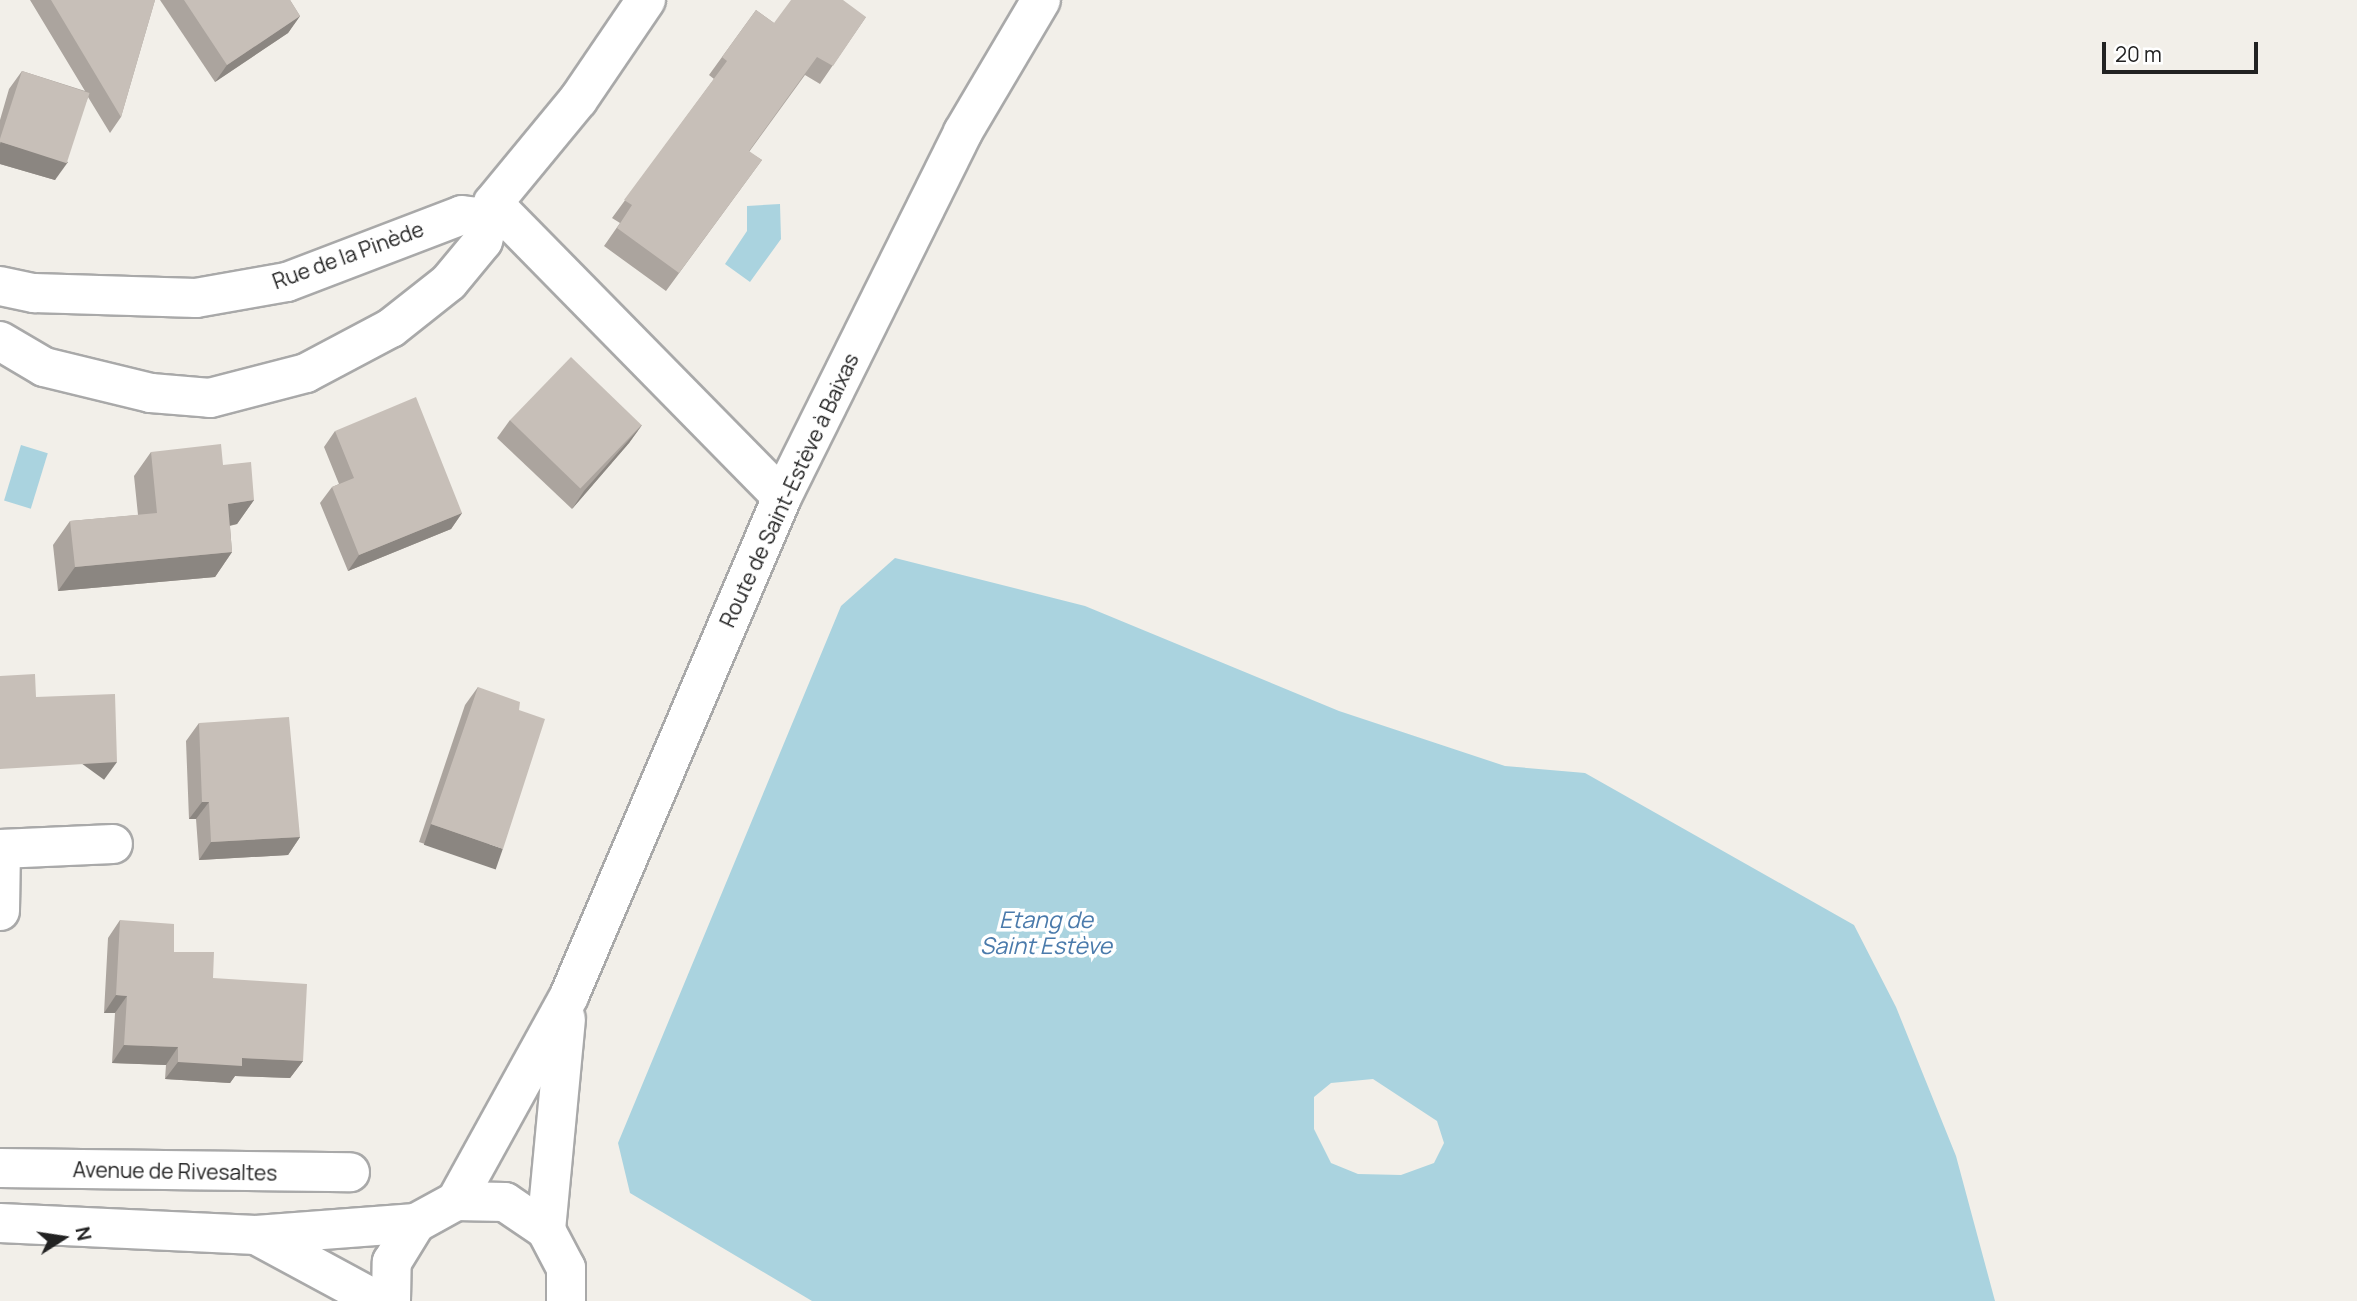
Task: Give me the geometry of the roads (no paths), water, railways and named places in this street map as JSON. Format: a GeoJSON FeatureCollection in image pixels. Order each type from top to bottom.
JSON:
{"type":"FeatureCollection","features":[{"type":"Feature","properties":{"kind":"street"},"geometry":{"type":"LineString","coordinates":[[0,341],[44,367],[151,393],[210,398],[306,373],[391,328],[449,282],[483,242],[490,211],[578,100],[646,0]]}},
{"type":"Feature","properties":{"kind":"street","name":"Route de Saint-Estève à Baixas"},"geometry":{"type":"LineString","coordinates":[[456,1201],[569,996],[782,497],[963,132],[1041,0]]}},
{"type":"Feature","properties":{"kind":"street"},"geometry":{"type":"LineString","coordinates":[[490,211],[782,497]]}},
{"type":"Feature","properties":{"kind":"street","name":"Rue de la Pinède"},"geometry":{"type":"LineString","coordinates":[[0,286],[76,296],[196,299],[287,282],[462,215],[490,211]]}},
{"type":"Feature","properties":{"kind":"street"},"geometry":{"type":"LineString","coordinates":[[0,911],[1,849],[113,844]]}},
{"type":"Feature","properties":{"kind":"street","name":"Route de Saint-Estève à Baixas"},"geometry":{"type":"LineString","coordinates":[[546,1230],[569,996]]}},
{"type":"Feature","properties":{"kind":"street","name":"Avenue de Rivesaltes"},"geometry":{"type":"LineString","coordinates":[[0,1168],[350,1172]]}},
{"type":"Feature","properties":{"kind":"street"},"geometry":{"type":"LineString","coordinates":[[0,1223],[256,1236],[416,1223],[456,1201],[505,1202],[546,1230],[566,1268],[566,1301]]}},
{"type":"Feature","properties":{"kind":"street"},"geometry":{"type":"LineString","coordinates":[[391,1301],[392,1262],[416,1223]]}},
{"type":"Feature","properties":{"kind":"street"},"geometry":{"type":"LineString","coordinates":[[256,1236],[378,1301]]}},
{"type":"Feature","properties":{"kind":"water"},"geometry":{"type":"Polygon","coordinates":[[[780,204],[781,239],[750,282],[725,264],[747,231],[747,206],[780,204]]]}},
{"type":"Feature","properties":{"kind":"water"},"geometry":{"type":"Polygon","coordinates":[[[21,445],[48,453],[31,509],[4,500],[21,445]]]}},
{"type":"Feature","properties":{"kind":"water","name":"Etang de Saint Estève"},"geometry":{"type":"Polygon","coordinates":[[[895,558],[1085,606],[1339,711],[1505,766],[1585,773],[1854,925],[1896,1007],[1956,1156],[1995,1301],[812,1301],[630,1193],[618,1143],[841,606],[895,558]],[[1373,1079],[1331,1083],[1314,1097],[1314,1129],[1331,1163],[1358,1174],[1401,1175],[1434,1163],[1444,1143],[1437,1121],[1373,1079]]]}}]}
